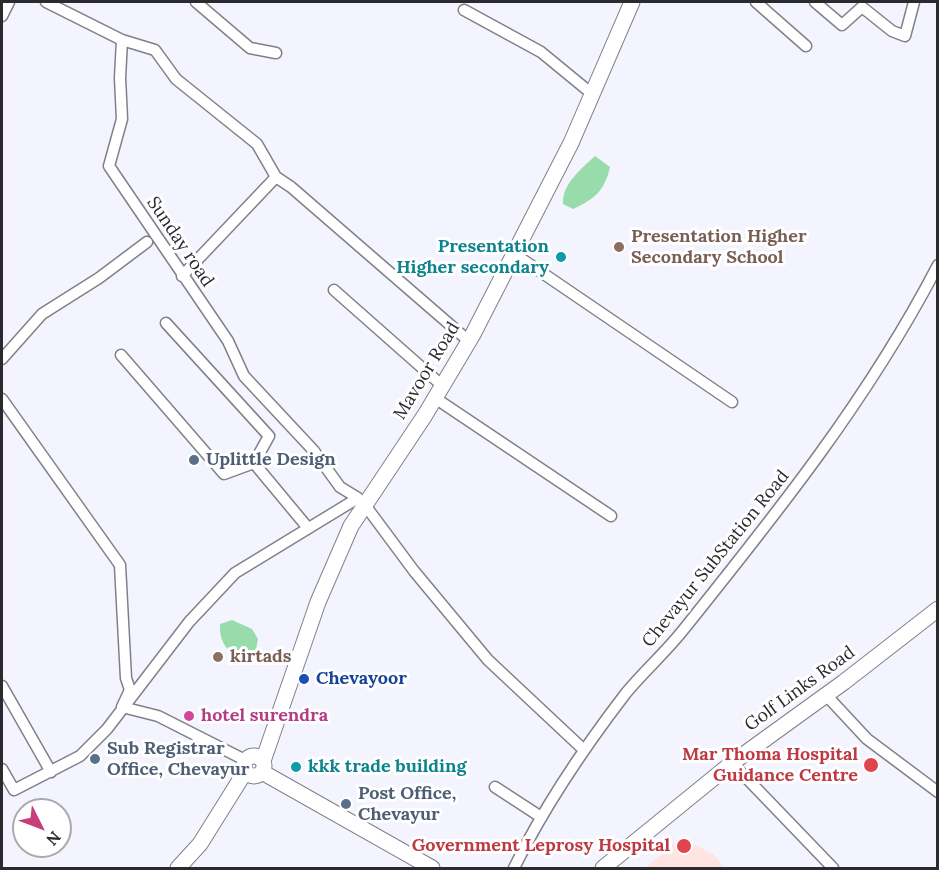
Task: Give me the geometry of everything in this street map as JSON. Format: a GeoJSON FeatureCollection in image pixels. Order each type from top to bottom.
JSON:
{"type":"FeatureCollection","features":[{"type":"Feature","properties":{"kind":"main road","name":"Mavoor Road"},"geometry":{"type":"LineString","coordinates":[[254,766],[318,602],[361,501],[463,336],[560,147],[622,2]]}},
{"type":"Feature","properties":{"kind":"main road","name":"Mavoor Road"},"geometry":{"type":"LineString","coordinates":[[361,501],[435,398],[472,336],[571,143],[632,2]]}},
{"type":"Feature","properties":{"kind":"main road","name":"Golf Links Road"},"geometry":{"type":"LineString","coordinates":[[603,868],[732,763],[826,695],[938,609]]}},
{"type":"Feature","properties":{"kind":"main road"},"geometry":{"type":"LineString","coordinates":[[178,868],[200,844],[254,766]]}},
{"type":"Feature","properties":{"kind":"main road"},"geometry":{"type":"LineString","coordinates":[[191,868],[207,850],[241,801],[254,766]]}},
{"type":"Feature","properties":{"kind":"main road"},"geometry":{"type":"LineString","coordinates":[[254,766],[432,868]]}},
{"type":"Feature","properties":{"kind":"street"},"geometry":{"type":"LineString","coordinates":[[2,16],[9,2]]}},
{"type":"Feature","properties":{"kind":"street"},"geometry":{"type":"LineString","coordinates":[[46,2],[122,40],[155,50],[176,78],[257,144],[276,177],[291,187],[463,336]]}},
{"type":"Feature","properties":{"kind":"street"},"geometry":{"type":"LineString","coordinates":[[196,2],[250,48],[276,54]]}},
{"type":"Feature","properties":{"kind":"street"},"geometry":{"type":"LineString","coordinates":[[756,2],[806,46]]}},
{"type":"Feature","properties":{"kind":"street"},"geometry":{"type":"LineString","coordinates":[[815,2],[842,25],[862,7],[892,32],[905,36],[914,2]]}},
{"type":"Feature","properties":{"kind":"street"},"geometry":{"type":"LineString","coordinates":[[464,10],[541,52],[586,89]]}},
{"type":"Feature","properties":{"kind":"street","name":"Sunday road"},"geometry":{"type":"LineString","coordinates":[[122,40],[120,78],[122,119],[109,166],[228,341],[244,376],[314,451],[340,487],[361,501],[414,571],[488,660],[584,750]]}},
{"type":"Feature","properties":{"kind":"street"},"geometry":{"type":"LineString","coordinates":[[182,276],[276,177]]}},
{"type":"Feature","properties":{"kind":"street"},"geometry":{"type":"LineString","coordinates":[[2,359],[42,314],[99,278],[147,243]]}},
{"type":"Feature","properties":{"kind":"street"},"geometry":{"type":"LineString","coordinates":[[513,253],[732,402]]}},
{"type":"Feature","properties":{"kind":"street","name":"Chevayur SubStation Road"},"geometry":{"type":"LineString","coordinates":[[514,868],[568,771],[628,691],[683,632],[815,463],[876,373],[915,309],[938,265]]}},
{"type":"Feature","properties":{"kind":"street"},"geometry":{"type":"LineString","coordinates":[[334,290],[437,381]]}},
{"type":"Feature","properties":{"kind":"street"},"geometry":{"type":"LineString","coordinates":[[121,355],[224,474],[254,463],[269,436],[166,323]]}},
{"type":"Feature","properties":{"kind":"street"},"geometry":{"type":"LineString","coordinates":[[435,398],[611,516]]}},
{"type":"Feature","properties":{"kind":"street"},"geometry":{"type":"LineString","coordinates":[[2,399],[120,565],[126,678],[130,690],[122,707]]}},
{"type":"Feature","properties":{"kind":"street"},"geometry":{"type":"LineString","coordinates":[[254,463],[308,528]]}},
{"type":"Feature","properties":{"kind":"street"},"geometry":{"type":"LineString","coordinates":[[2,769],[14,790],[80,756],[107,729],[189,622],[236,573],[308,528],[361,501]]}},
{"type":"Feature","properties":{"kind":"street"},"geometry":{"type":"LineString","coordinates":[[2,687],[51,772]]}},
{"type":"Feature","properties":{"kind":"street"},"geometry":{"type":"LineString","coordinates":[[826,695],[867,739],[938,792]]}},
{"type":"Feature","properties":{"kind":"street"},"geometry":{"type":"LineString","coordinates":[[122,707],[158,717],[254,766]]}},
{"type":"Feature","properties":{"kind":"street"},"geometry":{"type":"LineString","coordinates":[[732,763],[833,868]]}},
{"type":"Feature","properties":{"kind":"street"},"geometry":{"type":"LineString","coordinates":[[495,787],[541,817]]}},
{"type":"Feature","properties":{"kind":"shaded area","name":"Government Leprosy Hospital"},"geometry":{"type":"Polygon","coordinates":[[[681,838],[713,854],[725,868],[645,868],[681,838]]]}},
{"type":"Feature","properties":{"kind":"green space"},"geometry":{"type":"Polygon","coordinates":[[[595,156],[610,167],[602,188],[593,197],[573,209],[563,204],[569,183],[595,156]]]}},
{"type":"Feature","properties":{"kind":"green space"},"geometry":{"type":"Polygon","coordinates":[[[232,620],[252,629],[258,639],[254,660],[244,664],[223,643],[220,624],[232,620]]]}},
{"type":"Feature","properties":{"kind":"place","name":"Presentation Higher Secondary School"},"geometry":{"type":"Point","coordinates":[619,247]}},
{"type":"Feature","properties":{"kind":"place","name":"Presentation Higher secondary"},"geometry":{"type":"Point","coordinates":[561,257]}},
{"type":"Feature","properties":{"kind":"place","name":"Uplittle Design"},"geometry":{"type":"Point","coordinates":[194,460]}},
{"type":"Feature","properties":{"kind":"place","name":"kirtads"},"geometry":{"type":"Point","coordinates":[218,657]}},
{"type":"Feature","properties":{"kind":"place","name":"Chevayoor"},"geometry":{"type":"Point","coordinates":[304,679]}},
{"type":"Feature","properties":{"kind":"place","name":"hotel surendra"},"geometry":{"type":"Point","coordinates":[189,716]}},
{"type":"Feature","properties":{"kind":"place","name":"Sub Registrar Office, Chevayur"},"geometry":{"type":"Point","coordinates":[95,759]}},
{"type":"Feature","properties":{"kind":"place","name":"Mar Thoma Hospital Guidance Centre"},"geometry":{"type":"Point","coordinates":[871,765]}},
{"type":"Feature","properties":{"kind":"place","name":"kkk trade building"},"geometry":{"type":"Point","coordinates":[296,767]}},
{"type":"Feature","properties":{"kind":"place","name":"Post Office, Chevayur"},"geometry":{"type":"Point","coordinates":[346,804]}},
{"type":"Feature","properties":{"kind":"place","name":"Government Leprosy Hospital"},"geometry":{"type":"Point","coordinates":[684,846]}}]}
